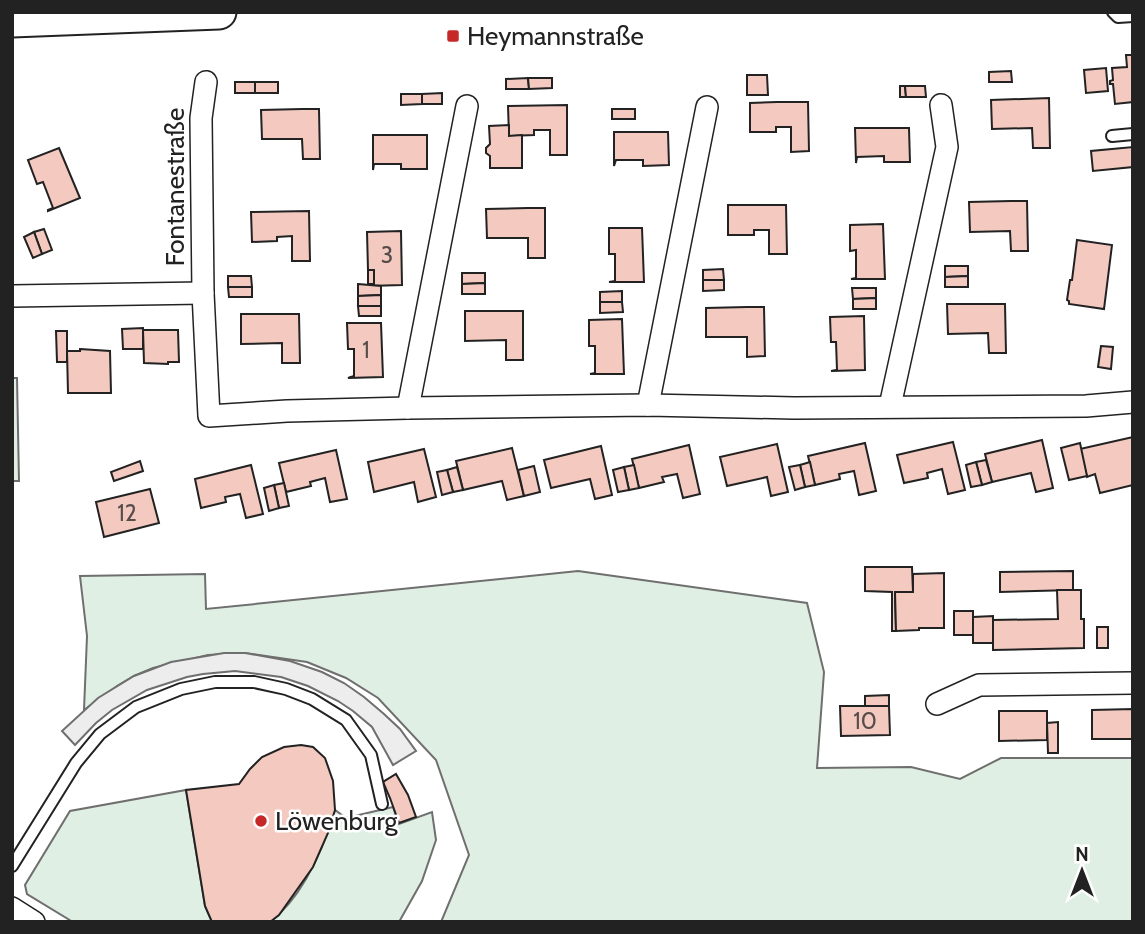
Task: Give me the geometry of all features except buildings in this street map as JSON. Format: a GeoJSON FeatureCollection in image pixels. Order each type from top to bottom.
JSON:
{"type":"FeatureCollection","features":[{"type":"Feature","properties":{"kind":"main road"},"geometry":{"type":"LineString","coordinates":[[12,20],[216,12]]}},
{"type":"Feature","properties":{"kind":"street","name":"Fontanestraße"},"geometry":{"type":"LineString","coordinates":[[206,82],[201,118],[203,293],[209,416],[408,408]]}},
{"type":"Feature","properties":{"kind":"street"},"geometry":{"type":"LineString","coordinates":[[890,406],[947,148],[941,105]]}},
{"type":"Feature","properties":{"kind":"street"},"geometry":{"type":"LineString","coordinates":[[467,106],[408,408],[648,405],[793,408],[1086,406],[1133,402]]}},
{"type":"Feature","properties":{"kind":"street"},"geometry":{"type":"LineString","coordinates":[[648,405],[707,107]]}},
{"type":"Feature","properties":{"kind":"street","name":"Fontanestraße"},"geometry":{"type":"LineString","coordinates":[[12,296],[203,293]]}},
{"type":"Feature","properties":{"kind":"street"},"geometry":{"type":"LineString","coordinates":[[937,704],[979,685],[1133,683]]}},
{"type":"Feature","properties":{"kind":"street"},"geometry":{"type":"LineString","coordinates":[[12,908],[34,922]]}},
{"type":"Feature","properties":{"kind":"lane"},"geometry":{"type":"LineString","coordinates":[[1113,12],[1118,17],[1133,16]]}},
{"type":"Feature","properties":{"kind":"lane"},"geometry":{"type":"LineString","coordinates":[[1112,136],[1133,134]]}},
{"type":"Feature","properties":{"kind":"lane"},"geometry":{"type":"LineString","coordinates":[[12,866],[76,763],[100,734],[136,707],[181,689],[215,682],[254,682],[286,689],[312,699],[345,720],[371,755],[382,804]]}},
{"type":"Feature","properties":{"kind":"green space"},"geometry":{"type":"Polygon","coordinates":[[[12,378],[17,378],[19,481],[12,481],[12,378]]]}},
{"type":"Feature","properties":{"kind":"green space"},"geometry":{"type":"Polygon","coordinates":[[[578,571],[807,603],[824,672],[817,768],[911,767],[960,779],[1001,758],[1133,758],[1133,922],[441,922],[469,855],[436,760],[378,698],[346,678],[307,662],[245,653],[208,655],[153,668],[134,676],[84,710],[87,636],[80,576],[205,574],[206,609],[578,571]]]}},
{"type":"Feature","properties":{"kind":"green space"},"geometry":{"type":"Polygon","coordinates":[[[186,790],[205,906],[212,922],[73,922],[27,894],[25,885],[70,811],[186,790]]]}},
{"type":"Feature","properties":{"kind":"green space"},"geometry":{"type":"Polygon","coordinates":[[[393,807],[399,824],[432,812],[436,840],[422,881],[399,922],[270,922],[293,899],[311,871],[335,810],[346,818],[393,807]]]}},
{"type":"Feature","properties":{"kind":"shaded area"},"geometry":{"type":"Polygon","coordinates":[[[224,653],[245,653],[290,661],[344,683],[400,729],[416,751],[393,765],[372,727],[338,701],[308,686],[281,677],[235,671],[187,677],[147,690],[112,710],[75,745],[62,731],[98,698],[134,676],[171,662],[224,653]]]}},
{"type":"Feature","properties":{"kind":"place","name":"Heymannstraße"},"geometry":{"type":"Point","coordinates":[453,36]}},
{"type":"Feature","properties":{"kind":"place","name":"Löwenburg"},"geometry":{"type":"Point","coordinates":[261,821]}}]}
